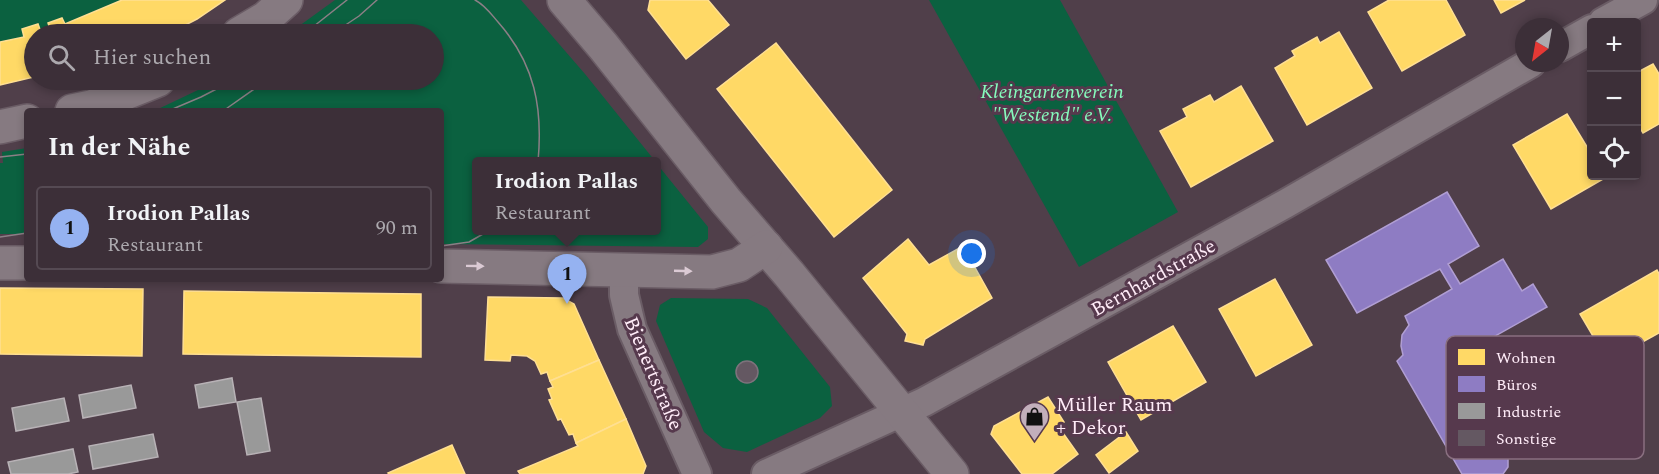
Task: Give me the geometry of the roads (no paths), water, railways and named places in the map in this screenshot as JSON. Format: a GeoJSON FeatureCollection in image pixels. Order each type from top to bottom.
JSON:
{"type":"FeatureCollection","features":[{"type":"Feature","properties":{"kind":"street"},"geometry":{"type":"LineString","coordinates":[[256,24],[286,0]]}},
{"type":"Feature","properties":{"kind":"street"},"geometry":{"type":"LineString","coordinates":[[564,0],[726,201],[952,474]]}},
{"type":"Feature","properties":{"kind":"street"},"geometry":{"type":"LineString","coordinates":[[1610,18],[1643,0]]}},
{"type":"Feature","properties":{"kind":"street"},"geometry":{"type":"LineString","coordinates":[[1569,42],[1587,32]]}},
{"type":"Feature","properties":{"kind":"street","name":"Bernhardstraße"},"geometry":{"type":"LineString","coordinates":[[766,474],[902,413],[1285,204],[1515,72]]}},
{"type":"Feature","properties":{"kind":"street"},"geometry":{"type":"LineString","coordinates":[[86,108],[133,90]]}},
{"type":"Feature","properties":{"kind":"street"},"geometry":{"type":"LineString","coordinates":[[0,128],[24,122]]}},
{"type":"Feature","properties":{"kind":"street"},"geometry":{"type":"LineString","coordinates":[[444,266],[712,272],[739,265],[766,247]]}},
{"type":"Feature","properties":{"kind":"street"},"geometry":{"type":"LineString","coordinates":[[0,263],[24,263]]}},
{"type":"Feature","properties":{"kind":"street","name":"Bienertstraße"},"geometry":{"type":"LineString","coordinates":[[624,269],[624,295],[632,329],[697,474]]}},
{"type":"Feature","properties":{"kind":"tram line"},"geometry":{"type":"LineString","coordinates":[[317,24],[347,0]]}},
{"type":"Feature","properties":{"kind":"tram line"},"geometry":{"type":"LineString","coordinates":[[347,24],[377,0]]}},
{"type":"Feature","properties":{"kind":"tram line"},"geometry":{"type":"LineString","coordinates":[[475,0],[488,10],[511,38],[528,71],[537,105],[538,157]]}},
{"type":"Feature","properties":{"kind":"tram line"},"geometry":{"type":"LineString","coordinates":[[175,108],[215,90]]}},
{"type":"Feature","properties":{"kind":"tram line"},"geometry":{"type":"LineString","coordinates":[[227,108],[253,90]]}},
{"type":"Feature","properties":{"kind":"tram line"},"geometry":{"type":"LineString","coordinates":[[0,157],[24,154]]}},
{"type":"Feature","properties":{"kind":"tram line"},"geometry":{"type":"LineString","coordinates":[[0,237],[24,233]]}},
{"type":"Feature","properties":{"kind":"tram line"},"geometry":{"type":"LineString","coordinates":[[444,246],[469,242],[481,235]]}},
{"type":"Feature","properties":{"kind":"place","name":"Irodion Pallas"},"geometry":{"type":"Point","coordinates":[567,304]}},
{"type":"Feature","properties":{"kind":"place","name":"Müller Raum + Dekor"},"geometry":{"type":"Point","coordinates":[1035,442]}},
{"type":"Feature","properties":{"kind":"park label","name":"Kleingartenverein \"Westend\" e.V."},"geometry":{"type":"Point","coordinates":[1052,102]}}]}
